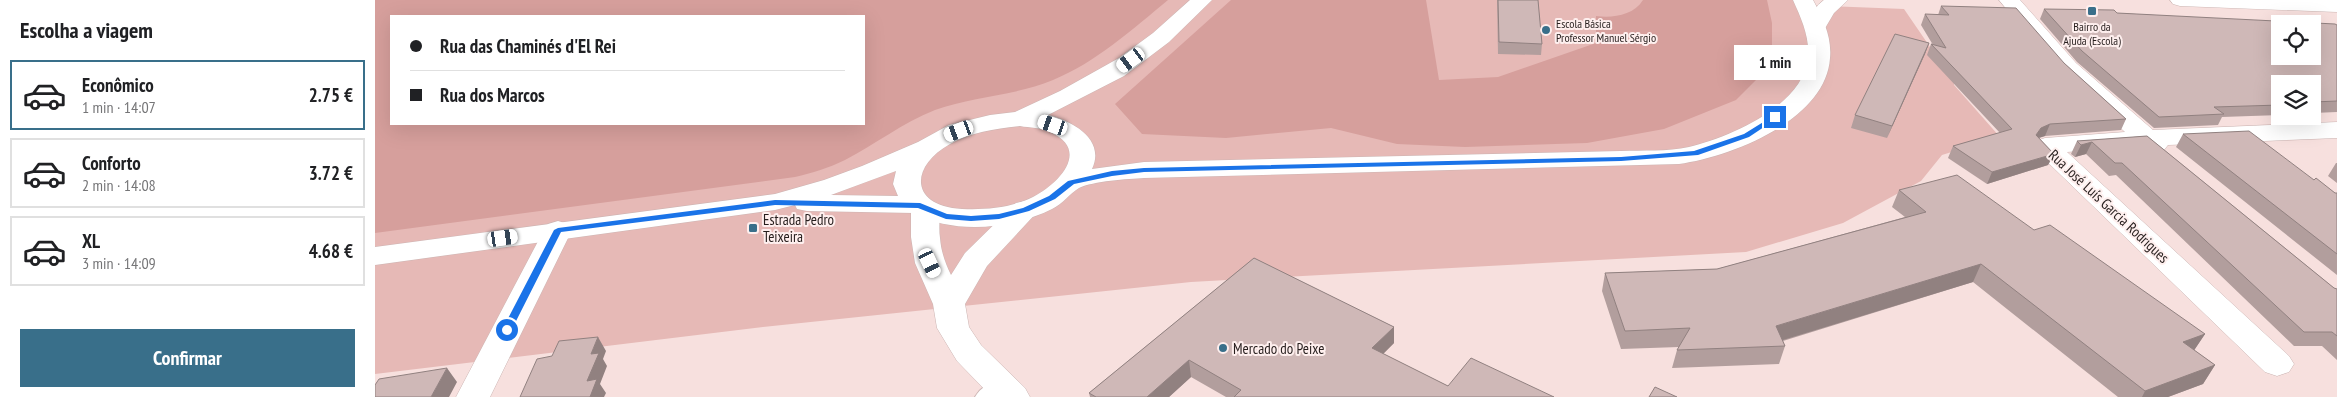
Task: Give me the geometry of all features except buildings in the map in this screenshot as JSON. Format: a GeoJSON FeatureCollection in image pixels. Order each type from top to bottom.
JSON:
{"type":"FeatureCollection","features":[{"type":"Feature","properties":{"kind":"street"},"geometry":{"type":"LineString","coordinates":[[1020,119],[1082,90],[1115,71],[1147,49],[1202,0]]}},
{"type":"Feature","properties":{"kind":"street"},"geometry":{"type":"LineString","coordinates":[[1071,182],[1112,173],[1144,170],[1621,159],[1695,153],[1747,135],[1787,110],[1807,88],[1817,68],[1819,52],[1815,25],[1803,0]]}},
{"type":"Feature","properties":{"kind":"street"},"geometry":{"type":"LineString","coordinates":[[1815,25],[1825,9],[1839,0]]}},
{"type":"Feature","properties":{"kind":"street"},"geometry":{"type":"LineString","coordinates":[[2009,0],[2068,68],[2178,163]]}},
{"type":"Feature","properties":{"kind":"street"},"geometry":{"type":"LineString","coordinates":[[2180,0],[2337,6]]}},
{"type":"Feature","properties":{"kind":"street"},"geometry":{"type":"LineString","coordinates":[[375,256],[775,202],[807,195],[859,178],[928,147],[948,135],[971,126],[995,121],[1020,119],[1044,122],[1063,128],[1077,138],[1083,152],[1081,167],[1071,182],[1052,197],[1026,209],[999,216],[971,219],[946,216],[922,207],[775,202]]}},
{"type":"Feature","properties":{"kind":"street","name":"Rua José Luís Garcia Rodrigues"},"geometry":{"type":"LineString","coordinates":[[2277,364],[2045,146],[2147,138],[2254,135],[2337,130]]}},
{"type":"Feature","properties":{"kind":"street"},"geometry":{"type":"LineString","coordinates":[[2254,135],[2284,158]]}},
{"type":"Feature","properties":{"kind":"street"},"geometry":{"type":"LineString","coordinates":[[928,147],[913,162],[906,177],[908,192],[922,207],[930,263],[949,304],[953,328],[969,353],[1000,393]]}},
{"type":"Feature","properties":{"kind":"street"},"geometry":{"type":"LineString","coordinates":[[949,304],[975,260],[1026,209]]}},
{"type":"Feature","properties":{"kind":"street"},"geometry":{"type":"LineString","coordinates":[[473,397],[558,230]]}},
{"type":"Feature","properties":{"kind":"shaded area"},"geometry":{"type":"Polygon","coordinates":[[[375,0],[1799,0],[1802,5],[1904,9],[1954,82],[1954,85],[2000,137],[1942,155],[1921,181],[1843,223],[1746,252],[1191,282],[763,327],[375,374],[375,0]]]}},
{"type":"Feature","properties":{"kind":"shaded area"},"geometry":{"type":"Polygon","coordinates":[[[375,0],[1168,0],[1099,55],[1069,73],[1039,85],[949,105],[935,110],[911,121],[845,160],[795,177],[375,233],[375,0]]]}},
{"type":"Feature","properties":{"kind":"shaded area"},"geometry":{"type":"Polygon","coordinates":[[[1231,0],[1426,0],[1439,80],[1498,77],[1596,43],[1596,16],[1609,17],[1628,13],[1634,10],[1643,0],[1767,0],[1772,23],[1772,47],[1763,73],[1736,100],[1664,129],[1587,143],[1465,147],[1397,144],[1331,128],[1226,138],[1142,134],[1115,104],[1231,0]]]}},
{"type":"Feature","properties":{"kind":"place","name":"Bairro da Ajuda (Escola)"},"geometry":{"type":"Point","coordinates":[2092,11]}},
{"type":"Feature","properties":{"kind":"place","name":"Escola Básica Professor Manuel Sérgio"},"geometry":{"type":"Point","coordinates":[1546,30]}},
{"type":"Feature","properties":{"kind":"place","name":"Estrada Pedro Teixeira"},"geometry":{"type":"Point","coordinates":[753,228]}},
{"type":"Feature","properties":{"kind":"place","name":"Mercado do Peixe"},"geometry":{"type":"Point","coordinates":[1223,348]}},
{"type":"Feature","properties":{"kind":"route"},"geometry":{"type":"LineString","coordinates":[[507,330],[558,230],[775,202],[920,205],[925,209],[946,216],[971,219],[999,216],[1026,209],[1052,197],[1071,182],[1112,173],[1144,170],[1621,159],[1695,153],[1747,135],[1775,117]]}}]}
